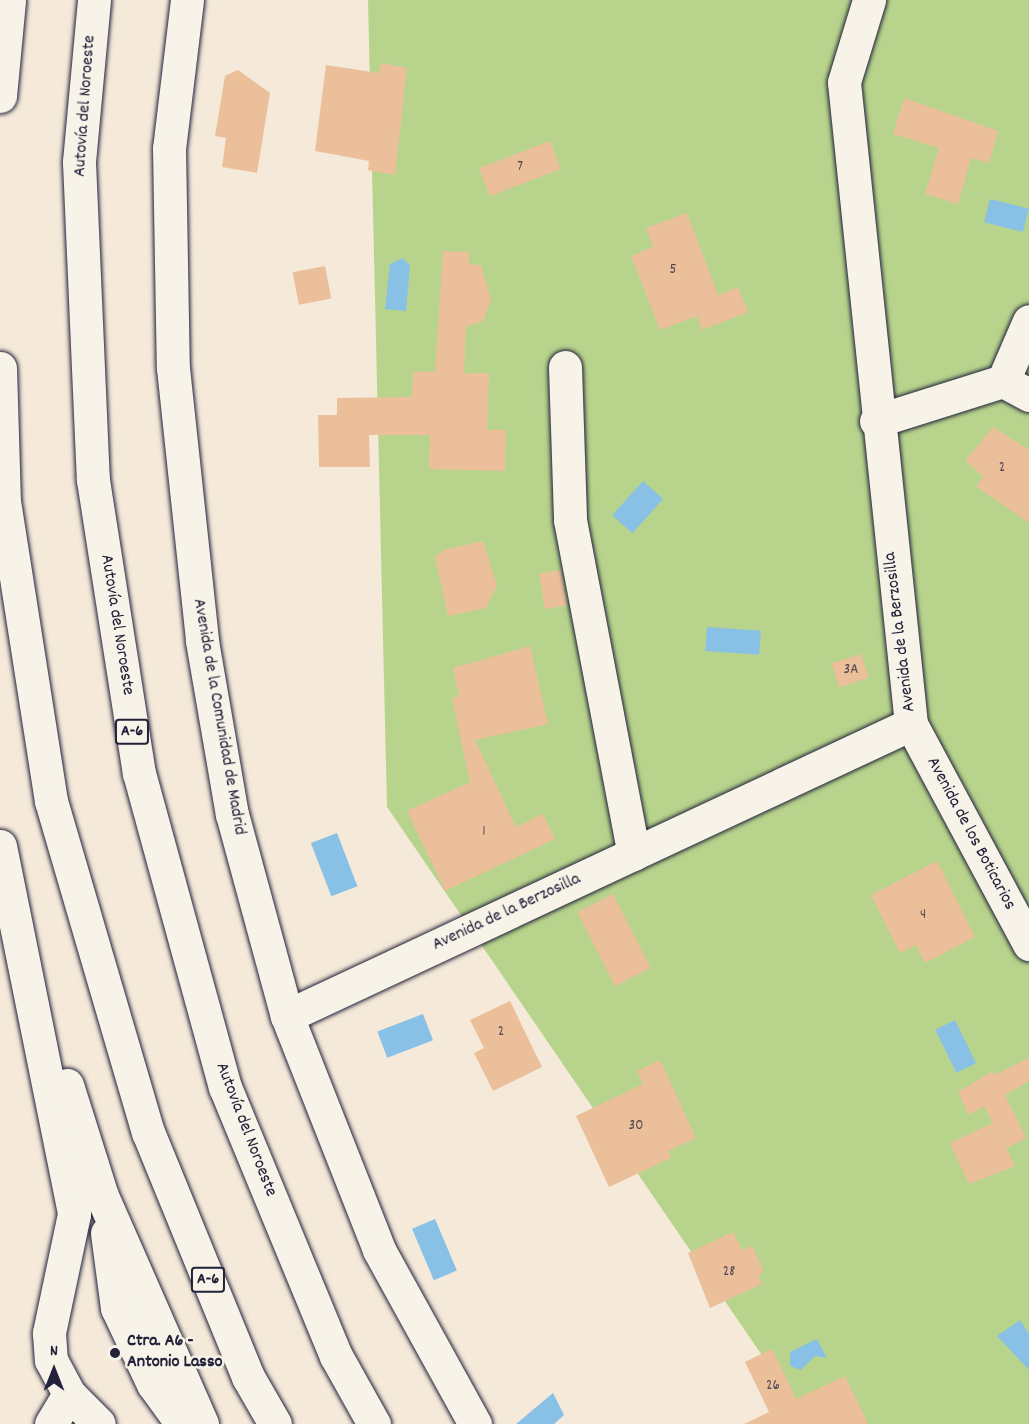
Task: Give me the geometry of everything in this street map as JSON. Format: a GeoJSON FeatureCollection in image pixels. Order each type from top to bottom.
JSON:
{"type":"FeatureCollection","features":[{"type":"Feature","properties":{"kind":"main road"},"geometry":{"type":"LineString","coordinates":[[0,96],[9,0]]}},
{"type":"Feature","properties":{"kind":"main road","name":"Autovía del Noroeste"},"geometry":{"type":"LineString","coordinates":[[94,0],[79,162],[93,480],[139,772],[225,1087],[336,1356],[374,1424]]}},
{"type":"Feature","properties":{"kind":"main road","name":"Avenida de la Comunidad de Madrid"},"geometry":{"type":"LineString","coordinates":[[188,0],[169,148],[172,368],[202,641],[228,791],[287,1016],[379,1250],[475,1424]]}},
{"type":"Feature","properties":{"kind":"main road","name":"Avenida de la Berzosilla"},"geometry":{"type":"LineString","coordinates":[[287,1016],[912,724],[876,421],[844,82],[869,0]]}},
{"type":"Feature","properties":{"kind":"main road"},"geometry":{"type":"LineString","coordinates":[[876,421],[1016,388],[1029,321]]}},
{"type":"Feature","properties":{"kind":"main road"},"geometry":{"type":"LineString","coordinates":[[565,367],[570,520],[634,854]]}},
{"type":"Feature","properties":{"kind":"main road","name":"A-6"},"geometry":{"type":"LineString","coordinates":[[0,368],[4,501],[51,801],[148,1132],[248,1377],[275,1424]]}},
{"type":"Feature","properties":{"kind":"main road","name":"Avenida de los Boticarios"},"geometry":{"type":"LineString","coordinates":[[912,724],[1029,944]]}},
{"type":"Feature","properties":{"kind":"main road"},"geometry":{"type":"LineString","coordinates":[[0,846],[74,1214],[49,1333],[51,1360],[69,1394],[99,1424]]}},
{"type":"Feature","properties":{"kind":"main road"},"geometry":{"type":"LineString","coordinates":[[14,917],[102,1196],[202,1424]]}},
{"type":"Feature","properties":{"kind":"main road"},"geometry":{"type":"LineString","coordinates":[[102,1196],[117,1308],[153,1384],[182,1424]]}},
{"type":"Feature","properties":{"kind":"main road"},"geometry":{"type":"LineString","coordinates":[[51,1424],[69,1394]]}},
{"type":"Feature","properties":{"kind":"green space"},"geometry":{"type":"Polygon","coordinates":[[[368,0],[1029,0],[1029,1424],[809,1424],[387,807],[368,0]]]}},
{"type":"Feature","properties":{"kind":"water"},"geometry":{"type":"Polygon","coordinates":[[[990,199],[1029,209],[1023,232],[984,222],[990,199]]]}},
{"type":"Feature","properties":{"kind":"water"},"geometry":{"type":"Polygon","coordinates":[[[403,258],[410,266],[406,311],[385,309],[390,264],[403,258]]]}},
{"type":"Feature","properties":{"kind":"water"},"geometry":{"type":"Polygon","coordinates":[[[643,481],[663,499],[632,533],[612,515],[643,481]]]}},
{"type":"Feature","properties":{"kind":"water"},"geometry":{"type":"Polygon","coordinates":[[[707,627],[761,631],[759,655],[705,651],[707,627]]]}},
{"type":"Feature","properties":{"kind":"water"},"geometry":{"type":"Polygon","coordinates":[[[337,833],[357,886],[331,896],[311,843],[337,833]]]}},
{"type":"Feature","properties":{"kind":"water"},"geometry":{"type":"Polygon","coordinates":[[[423,1014],[433,1040],[387,1058],[377,1032],[423,1014]]]}},
{"type":"Feature","properties":{"kind":"water"},"geometry":{"type":"Polygon","coordinates":[[[955,1020],[976,1063],[956,1073],[935,1030],[955,1020]]]}},
{"type":"Feature","properties":{"kind":"water"},"geometry":{"type":"Polygon","coordinates":[[[435,1219],[457,1271],[434,1280],[412,1229],[435,1219]]]}},
{"type":"Feature","properties":{"kind":"water"},"geometry":{"type":"Polygon","coordinates":[[[1020,1320],[1029,1334],[1029,1370],[997,1336],[1020,1320]]]}},
{"type":"Feature","properties":{"kind":"water"},"geometry":{"type":"Polygon","coordinates":[[[817,1339],[827,1358],[815,1356],[801,1370],[790,1366],[790,1352],[817,1339]]]}},
{"type":"Feature","properties":{"kind":"water"},"geometry":{"type":"Polygon","coordinates":[[[553,1393],[564,1415],[554,1424],[516,1424],[553,1393]]]}},
{"type":"Feature","properties":{"kind":"building"},"geometry":{"type":"Polygon","coordinates":[[[381,63],[407,68],[395,175],[368,170],[369,161],[315,151],[326,65],[379,73],[381,63]]]}},
{"type":"Feature","properties":{"kind":"building"},"geometry":{"type":"Polygon","coordinates":[[[238,70],[270,93],[257,173],[222,167],[226,138],[215,136],[225,76],[238,70]]]}},
{"type":"Feature","properties":{"kind":"building"},"geometry":{"type":"Polygon","coordinates":[[[904,98],[998,131],[989,163],[971,158],[958,204],[925,194],[939,148],[893,134],[904,98]]]}},
{"type":"Feature","properties":{"kind":"building"},"geometry":{"type":"Polygon","coordinates":[[[550,141],[561,169],[490,196],[479,168],[550,141]]]}},
{"type":"Feature","properties":{"kind":"building"},"geometry":{"type":"Polygon","coordinates":[[[687,213],[718,295],[738,287],[748,312],[702,330],[697,316],[660,330],[631,256],[653,247],[646,228],[687,213]]]}},
{"type":"Feature","properties":{"kind":"building"},"geometry":{"type":"Polygon","coordinates":[[[443,251],[469,252],[469,264],[481,265],[491,300],[483,321],[466,327],[464,373],[489,373],[487,430],[506,430],[505,471],[429,469],[430,435],[369,435],[370,467],[319,467],[318,415],[337,415],[337,398],[412,397],[413,371],[435,372],[443,251]]]}},
{"type":"Feature","properties":{"kind":"building"},"geometry":{"type":"Polygon","coordinates":[[[325,266],[331,298],[299,305],[293,272],[325,266]]]}},
{"type":"Feature","properties":{"kind":"building"},"geometry":{"type":"Polygon","coordinates":[[[993,427],[1029,450],[1029,523],[976,486],[984,477],[965,461],[993,427]]]}},
{"type":"Feature","properties":{"kind":"building"},"geometry":{"type":"Polygon","coordinates":[[[483,541],[497,586],[486,608],[448,616],[435,557],[444,550],[483,541]]]}},
{"type":"Feature","properties":{"kind":"building"},"geometry":{"type":"Polygon","coordinates":[[[561,570],[567,606],[545,609],[539,573],[561,570]]]}},
{"type":"Feature","properties":{"kind":"building"},"geometry":{"type":"Polygon","coordinates":[[[530,646],[548,724],[475,740],[516,827],[543,814],[555,839],[445,891],[407,811],[470,782],[452,698],[459,696],[453,668],[530,646]]]}},
{"type":"Feature","properties":{"kind":"building"},"geometry":{"type":"Polygon","coordinates":[[[861,654],[869,678],[839,687],[832,664],[861,654]]]}},
{"type":"Feature","properties":{"kind":"building"},"geometry":{"type":"Polygon","coordinates":[[[937,861],[975,937],[925,963],[916,945],[900,953],[871,895],[937,861]]]}},
{"type":"Feature","properties":{"kind":"building"},"geometry":{"type":"Polygon","coordinates":[[[613,894],[651,968],[615,986],[577,912],[613,894]]]}},
{"type":"Feature","properties":{"kind":"building"},"geometry":{"type":"Polygon","coordinates":[[[510,1001],[542,1067],[493,1091],[474,1053],[484,1048],[470,1020],[510,1001]]]}},
{"type":"Feature","properties":{"kind":"building"},"geometry":{"type":"Polygon","coordinates":[[[1029,1058],[1029,1081],[1005,1095],[1026,1138],[1007,1148],[1000,1135],[1015,1166],[969,1184],[950,1143],[993,1123],[984,1106],[969,1115],[958,1092],[993,1071],[995,1075],[1029,1058]]]}},
{"type":"Feature","properties":{"kind":"building"},"geometry":{"type":"Polygon","coordinates":[[[660,1060],[696,1138],[668,1151],[671,1158],[609,1187],[576,1116],[643,1084],[637,1071],[660,1060]]]}},
{"type":"Feature","properties":{"kind":"building"},"geometry":{"type":"Polygon","coordinates":[[[733,1232],[742,1250],[752,1246],[764,1272],[758,1275],[762,1284],[710,1308],[688,1253],[733,1232]]]}},
{"type":"Feature","properties":{"kind":"building"},"geometry":{"type":"Polygon","coordinates":[[[772,1349],[796,1399],[845,1376],[868,1424],[744,1424],[769,1412],[745,1362],[772,1349]]]}},
{"type":"Feature","properties":{"kind":"place","name":"Ctra. A6 - Antonio Lasso"},"geometry":{"type":"Point","coordinates":[115,1353]}}]}
